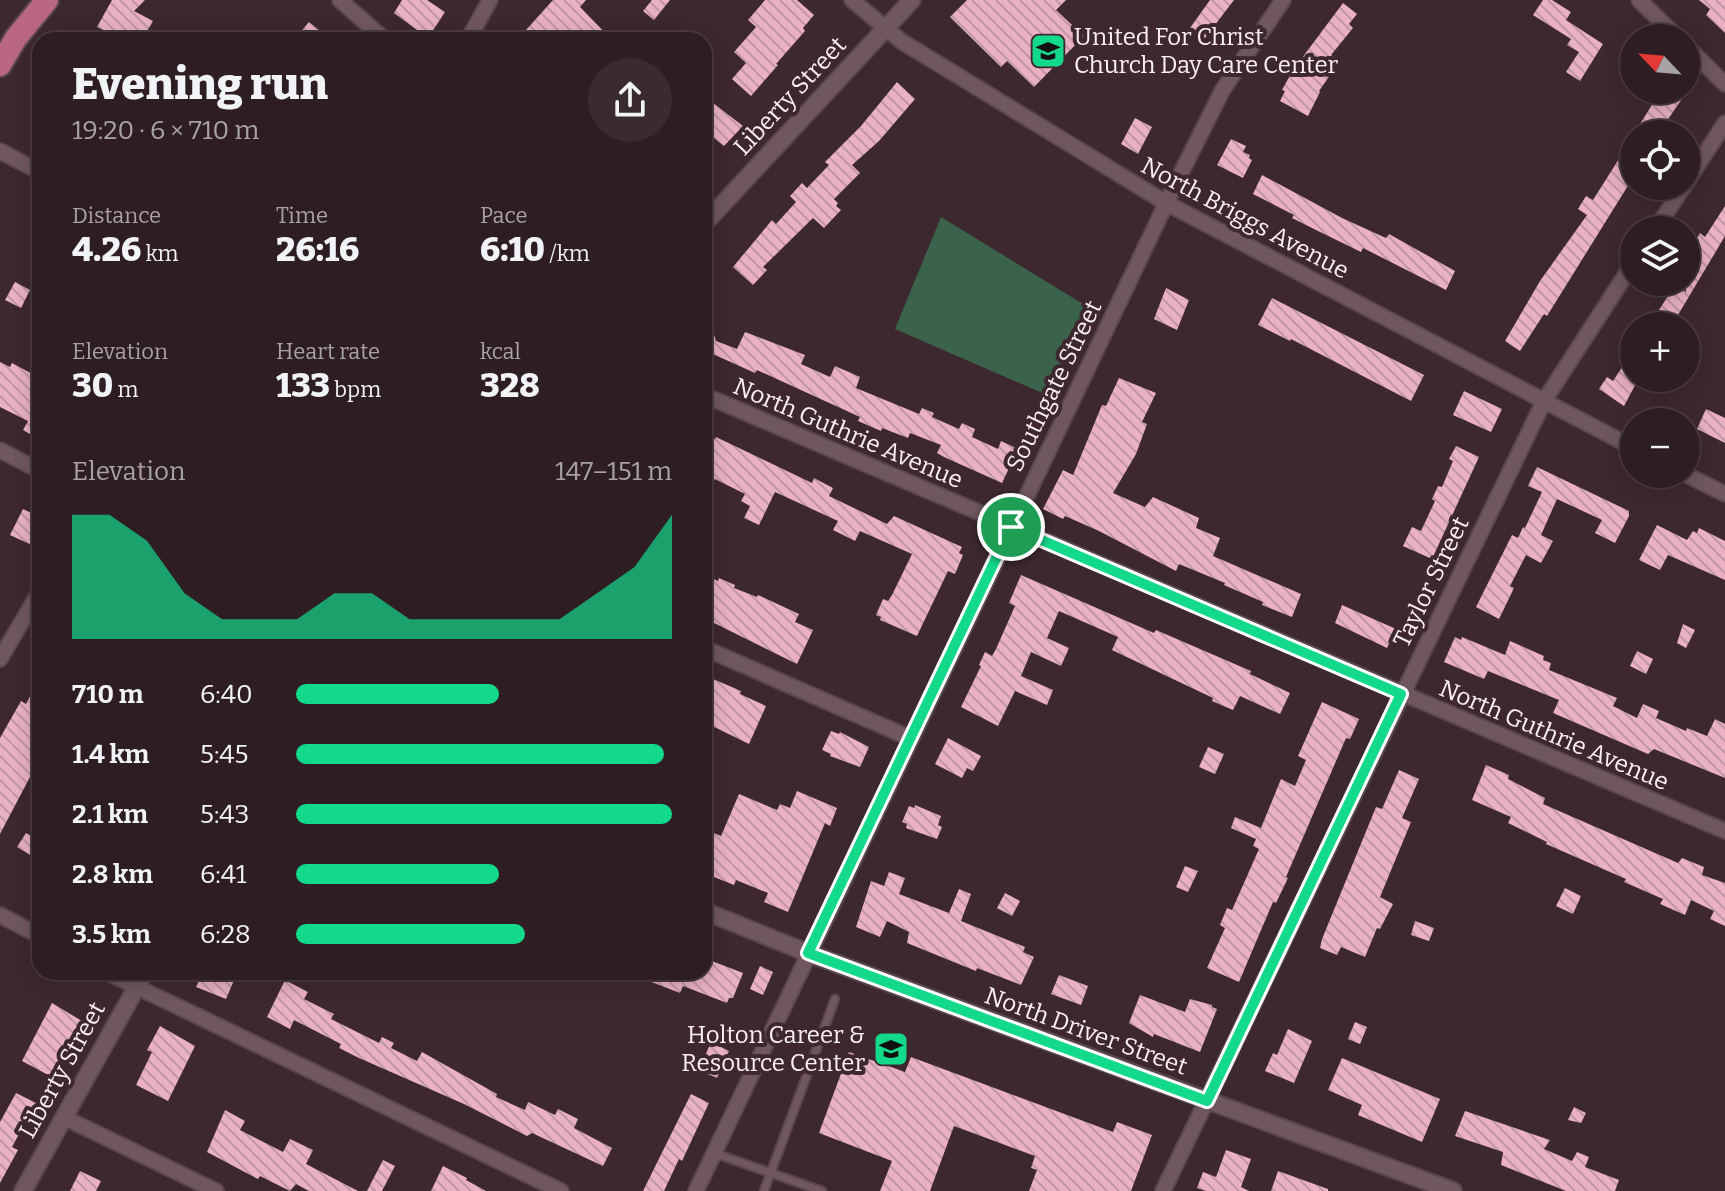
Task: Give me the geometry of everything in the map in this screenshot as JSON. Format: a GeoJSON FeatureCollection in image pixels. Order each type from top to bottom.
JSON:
{"type":"FeatureCollection","features":[{"type":"Feature","properties":{"kind":"main road"},"geometry":{"type":"LineString","coordinates":[[0,65],[16,38],[47,0]]}},
{"type":"Feature","properties":{"kind":"street"},"geometry":{"type":"LineString","coordinates":[[340,0],[376,32]]}},
{"type":"Feature","properties":{"kind":"street"},"geometry":{"type":"LineString","coordinates":[[472,32],[490,0]]}},
{"type":"Feature","properties":{"kind":"street","name":"North Briggs Avenue"},"geometry":{"type":"LineString","coordinates":[[852,0],[885,29],[1166,203],[1620,441]]}},
{"type":"Feature","properties":{"kind":"street","name":"Liberty Street"},"geometry":{"type":"LineString","coordinates":[[712,215],[912,0]]}},
{"type":"Feature","properties":{"kind":"street","name":"Southgate Street"},"geometry":{"type":"LineString","coordinates":[[696,1191],[1166,203],[1222,91],[1283,0]]}},
{"type":"Feature","properties":{"kind":"street"},"geometry":{"type":"LineString","coordinates":[[1639,0],[1664,24]]}},
{"type":"Feature","properties":{"kind":"street"},"geometry":{"type":"LineString","coordinates":[[1700,60],[1725,84]]}},
{"type":"Feature","properties":{"kind":"street"},"geometry":{"type":"LineString","coordinates":[[1700,161],[1725,123]]}},
{"type":"Feature","properties":{"kind":"street"},"geometry":{"type":"LineString","coordinates":[[0,151],[32,168]]}},
{"type":"Feature","properties":{"kind":"street","name":"Taylor Street"},"geometry":{"type":"LineString","coordinates":[[1163,1191],[1544,401],[1620,284]]}},
{"type":"Feature","properties":{"kind":"street","name":"North Guthrie Avenue"},"geometry":{"type":"LineString","coordinates":[[712,398],[1725,831]]}},
{"type":"Feature","properties":{"kind":"street"},"geometry":{"type":"LineString","coordinates":[[0,450],[32,467]]}},
{"type":"Feature","properties":{"kind":"street"},"geometry":{"type":"LineString","coordinates":[[1700,482],[1725,494]]}},
{"type":"Feature","properties":{"kind":"street"},"geometry":{"type":"LineString","coordinates":[[0,659],[32,605]]}},
{"type":"Feature","properties":{"kind":"street"},"geometry":{"type":"LineString","coordinates":[[712,651],[910,738]]}},
{"type":"Feature","properties":{"kind":"street","name":"North Driver Street"},"geometry":{"type":"LineString","coordinates":[[712,914],[808,953],[1453,1191]]}},
{"type":"Feature","properties":{"kind":"street"},"geometry":{"type":"LineString","coordinates":[[0,915],[32,932]]}},
{"type":"Feature","properties":{"kind":"street"},"geometry":{"type":"LineString","coordinates":[[120,980],[561,1191]]}},
{"type":"Feature","properties":{"kind":"street","name":"Liberty Street"},"geometry":{"type":"LineString","coordinates":[[23,1191],[140,980]]}},
{"type":"Feature","properties":{"kind":"street"},"geometry":{"type":"LineString","coordinates":[[63,1117],[216,1191]]}},
{"type":"Feature","properties":{"kind":"lane"},"geometry":{"type":"LineString","coordinates":[[764,1191],[835,999]]}},
{"type":"Feature","properties":{"kind":"lane"},"geometry":{"type":"LineString","coordinates":[[714,1153],[822,1191]]}},
{"type":"Feature","properties":{"kind":"green space"},"geometry":{"type":"Polygon","coordinates":[[[941,217],[1088,307],[1047,395],[895,329],[941,217]]]}},
{"type":"Feature","properties":{"kind":"building"},"geometry":{"type":"Polygon","coordinates":[[[112,0],[145,0],[134,11],[153,21],[147,32],[107,32],[97,27],[112,0]]]}},
{"type":"Feature","properties":{"kind":"building"},"geometry":{"type":"Polygon","coordinates":[[[402,0],[427,0],[445,12],[432,32],[420,32],[394,13],[402,0]]]}},
{"type":"Feature","properties":{"kind":"building"},"geometry":{"type":"Polygon","coordinates":[[[553,0],[586,0],[580,7],[604,32],[524,32],[553,0]]]}},
{"type":"Feature","properties":{"kind":"building"},"geometry":{"type":"Polygon","coordinates":[[[652,0],[670,0],[654,20],[643,11],[652,0]]]}},
{"type":"Feature","properties":{"kind":"building"},"geometry":{"type":"Polygon","coordinates":[[[765,0],[797,0],[814,15],[803,28],[805,31],[751,96],[732,79],[746,63],[734,52],[756,27],[748,20],[765,0]]]}},
{"type":"Feature","properties":{"kind":"building","name":"United For Christ Church Day Care Center"},"geometry":{"type":"Polygon","coordinates":[[[967,0],[1066,0],[1056,10],[1084,36],[1034,87],[1007,61],[1001,67],[950,17],[967,0]]]}},
{"type":"Feature","properties":{"kind":"building"},"geometry":{"type":"Polygon","coordinates":[[[1210,0],[1234,0],[1205,38],[1190,28],[1210,0]]]}},
{"type":"Feature","properties":{"kind":"building"},"geometry":{"type":"Polygon","coordinates":[[[1543,0],[1552,0],[1571,12],[1566,20],[1603,44],[1580,81],[1566,72],[1579,52],[1567,45],[1571,39],[1533,15],[1543,0]]]}},
{"type":"Feature","properties":{"kind":"building"},"geometry":{"type":"Polygon","coordinates":[[[1699,0],[1725,0],[1725,33],[1706,15],[1710,9],[1699,0]]]}},
{"type":"Feature","properties":{"kind":"building"},"geometry":{"type":"Polygon","coordinates":[[[1343,3],[1357,14],[1349,24],[1353,28],[1331,55],[1340,61],[1319,91],[1308,116],[1280,101],[1285,91],[1282,90],[1293,70],[1343,3]]]}},
{"type":"Feature","properties":{"kind":"building"},"geometry":{"type":"Polygon","coordinates":[[[309,22],[321,32],[301,32],[309,22]]]}},
{"type":"Feature","properties":{"kind":"building"},"geometry":{"type":"Polygon","coordinates":[[[897,82],[915,99],[879,141],[852,165],[860,173],[834,199],[841,210],[824,228],[813,218],[763,267],[767,270],[753,285],[733,267],[772,220],[776,224],[796,202],[790,196],[802,183],[807,188],[829,165],[825,162],[861,126],[897,82]]]}},
{"type":"Feature","properties":{"kind":"building"},"geometry":{"type":"Polygon","coordinates":[[[712,102],[743,126],[724,146],[712,136],[712,102]]]}},
{"type":"Feature","properties":{"kind":"building"},"geometry":{"type":"Polygon","coordinates":[[[1652,104],[1678,104],[1668,120],[1643,120],[1652,104]]]}},
{"type":"Feature","properties":{"kind":"building"},"geometry":{"type":"Polygon","coordinates":[[[1135,118],[1152,127],[1138,154],[1121,144],[1135,118]]]}},
{"type":"Feature","properties":{"kind":"building"},"geometry":{"type":"Polygon","coordinates":[[[1231,139],[1246,146],[1243,152],[1250,155],[1252,160],[1243,178],[1217,165],[1231,139]]]}},
{"type":"Feature","properties":{"kind":"building"},"geometry":{"type":"Polygon","coordinates":[[[1620,157],[1620,199],[1547,316],[1544,314],[1520,351],[1505,341],[1540,281],[1587,215],[1578,209],[1586,196],[1593,200],[1620,157]]]}},
{"type":"Feature","properties":{"kind":"building"},"geometry":{"type":"Polygon","coordinates":[[[1262,175],[1342,218],[1386,238],[1389,234],[1455,271],[1446,290],[1363,248],[1361,252],[1318,231],[1253,194],[1262,175]]]}},
{"type":"Feature","properties":{"kind":"building"},"geometry":{"type":"Polygon","coordinates":[[[1725,206],[1725,236],[1700,278],[1700,233],[1705,237],[1725,206]]]}},
{"type":"Feature","properties":{"kind":"building"},"geometry":{"type":"Polygon","coordinates":[[[15,282],[30,290],[21,308],[5,300],[15,282]]]}},
{"type":"Feature","properties":{"kind":"building"},"geometry":{"type":"Polygon","coordinates":[[[1166,288],[1189,300],[1177,330],[1154,319],[1166,288]]]}},
{"type":"Feature","properties":{"kind":"building"},"geometry":{"type":"Polygon","coordinates":[[[1668,296],[1689,296],[1680,312],[1659,310],[1668,296]]]}},
{"type":"Feature","properties":{"kind":"building"},"geometry":{"type":"Polygon","coordinates":[[[1272,298],[1424,375],[1411,401],[1258,325],[1272,298]]]}},
{"type":"Feature","properties":{"kind":"building"},"geometry":{"type":"Polygon","coordinates":[[[712,328],[716,341],[737,349],[745,332],[805,355],[801,364],[830,377],[835,366],[860,377],[856,388],[919,414],[922,408],[934,413],[932,417],[959,429],[962,423],[975,429],[972,437],[998,449],[1001,441],[1018,449],[1002,483],[937,453],[941,445],[910,433],[908,438],[882,428],[881,431],[858,421],[860,417],[757,370],[755,373],[712,356],[712,328]]]}},
{"type":"Feature","properties":{"kind":"building"},"geometry":{"type":"Polygon","coordinates":[[[0,362],[10,367],[12,363],[32,374],[32,435],[23,430],[28,421],[0,407],[0,362]]]}},
{"type":"Feature","properties":{"kind":"building"},"geometry":{"type":"Polygon","coordinates":[[[1620,370],[1620,392],[1632,392],[1624,406],[1599,389],[1607,377],[1613,381],[1620,370]]]}},
{"type":"Feature","properties":{"kind":"building"},"geometry":{"type":"Polygon","coordinates":[[[1119,378],[1156,393],[1142,422],[1147,424],[1136,454],[1113,493],[1145,507],[1153,497],[1199,518],[1196,528],[1220,538],[1213,556],[1301,594],[1292,617],[1262,605],[1263,602],[1225,583],[1179,564],[1176,571],[1099,531],[1043,509],[1063,470],[1073,475],[1102,405],[1106,406],[1119,378]]]}},
{"type":"Feature","properties":{"kind":"building"},"geometry":{"type":"Polygon","coordinates":[[[1464,391],[1502,409],[1491,432],[1453,415],[1464,391]]]}},
{"type":"Feature","properties":{"kind":"building"},"geometry":{"type":"Polygon","coordinates":[[[1706,409],[1725,418],[1725,443],[1700,430],[1706,409]]]}},
{"type":"Feature","properties":{"kind":"building"},"geometry":{"type":"Polygon","coordinates":[[[716,437],[812,483],[814,478],[833,488],[829,496],[887,524],[894,516],[962,547],[959,553],[963,555],[955,574],[948,571],[917,636],[880,620],[881,617],[876,615],[883,599],[888,601],[892,595],[912,554],[860,531],[855,541],[833,530],[838,521],[775,492],[759,525],[744,518],[750,506],[741,501],[745,494],[715,479],[713,482],[712,438],[716,437]]]}},
{"type":"Feature","properties":{"kind":"building"},"geometry":{"type":"Polygon","coordinates":[[[1456,446],[1479,457],[1432,559],[1403,546],[1412,527],[1421,531],[1435,501],[1432,499],[1438,486],[1442,487],[1453,461],[1449,459],[1456,446]]]}},
{"type":"Feature","properties":{"kind":"building"},"geometry":{"type":"Polygon","coordinates":[[[1537,467],[1629,511],[1629,516],[1615,543],[1595,533],[1602,520],[1557,499],[1541,535],[1553,541],[1541,563],[1526,555],[1510,586],[1514,588],[1499,619],[1476,607],[1512,535],[1518,538],[1525,528],[1542,492],[1528,486],[1537,467]]]}},
{"type":"Feature","properties":{"kind":"building"},"geometry":{"type":"Polygon","coordinates":[[[23,509],[32,513],[32,545],[10,535],[23,509]]]}},
{"type":"Feature","properties":{"kind":"building"},"geometry":{"type":"Polygon","coordinates":[[[1657,525],[1687,540],[1699,528],[1725,541],[1725,580],[1668,555],[1660,570],[1639,560],[1657,525]]]}},
{"type":"Feature","properties":{"kind":"building"},"geometry":{"type":"Polygon","coordinates":[[[1021,575],[1251,671],[1250,674],[1290,693],[1280,714],[1240,696],[1233,710],[1212,701],[1213,698],[1112,650],[1118,637],[1059,611],[1047,638],[1069,648],[1061,666],[1031,652],[1021,676],[1053,690],[1047,705],[1015,691],[998,726],[961,707],[985,652],[992,656],[996,649],[1015,606],[1009,603],[1021,575]]]}},
{"type":"Feature","properties":{"kind":"building"},"geometry":{"type":"Polygon","coordinates":[[[712,578],[718,581],[719,578],[735,585],[734,588],[758,595],[799,614],[795,622],[813,630],[797,664],[712,622],[712,578]]]}},
{"type":"Feature","properties":{"kind":"building"},"geometry":{"type":"Polygon","coordinates":[[[1342,605],[1396,629],[1387,648],[1335,623],[1342,605]]]}},
{"type":"Feature","properties":{"kind":"building"},"geometry":{"type":"Polygon","coordinates":[[[1683,624],[1695,630],[1686,648],[1677,643],[1683,624]]]}},
{"type":"Feature","properties":{"kind":"building"},"geometry":{"type":"Polygon","coordinates":[[[1455,637],[1505,655],[1510,641],[1544,656],[1543,660],[1551,663],[1549,670],[1617,698],[1613,706],[1637,718],[1643,704],[1659,711],[1656,718],[1686,731],[1687,728],[1707,736],[1715,719],[1725,724],[1725,778],[1654,749],[1648,754],[1553,713],[1559,700],[1488,671],[1484,679],[1444,662],[1455,637]]]}},
{"type":"Feature","properties":{"kind":"building"},"geometry":{"type":"Polygon","coordinates":[[[1637,651],[1653,659],[1646,674],[1630,666],[1637,651]]]}},
{"type":"Feature","properties":{"kind":"building"},"geometry":{"type":"Polygon","coordinates":[[[712,678],[766,706],[749,744],[712,726],[712,678]]]}},
{"type":"Feature","properties":{"kind":"building"},"geometry":{"type":"Polygon","coordinates":[[[32,692],[32,773],[0,834],[0,738],[21,701],[26,704],[32,692]]]}},
{"type":"Feature","properties":{"kind":"building"},"geometry":{"type":"Polygon","coordinates":[[[1322,702],[1359,719],[1350,739],[1346,738],[1288,878],[1276,903],[1273,902],[1239,982],[1207,968],[1225,928],[1220,925],[1227,908],[1232,910],[1259,849],[1253,846],[1256,839],[1231,828],[1235,817],[1261,828],[1281,779],[1295,786],[1306,760],[1298,756],[1322,702]]]}},
{"type":"Feature","properties":{"kind":"building"},"geometry":{"type":"Polygon","coordinates":[[[831,731],[840,732],[869,747],[860,767],[822,750],[831,731]]]}},
{"type":"Feature","properties":{"kind":"building"},"geometry":{"type":"Polygon","coordinates":[[[948,738],[981,756],[973,771],[967,768],[962,778],[935,764],[948,738]]]}},
{"type":"Feature","properties":{"kind":"building"},"geometry":{"type":"Polygon","coordinates":[[[1208,747],[1224,754],[1215,774],[1199,767],[1208,747]]]}},
{"type":"Feature","properties":{"kind":"building"},"geometry":{"type":"Polygon","coordinates":[[[1486,765],[1509,775],[1508,779],[1545,798],[1543,804],[1678,863],[1682,858],[1704,867],[1702,875],[1725,883],[1725,926],[1710,919],[1714,911],[1691,900],[1685,915],[1660,904],[1663,899],[1546,844],[1508,823],[1511,817],[1472,800],[1486,765]]]}},
{"type":"Feature","properties":{"kind":"building"},"geometry":{"type":"Polygon","coordinates":[[[1399,770],[1419,779],[1402,818],[1411,822],[1380,897],[1393,904],[1380,929],[1377,928],[1365,957],[1341,947],[1337,955],[1320,948],[1322,939],[1376,807],[1382,809],[1399,770]]]}},
{"type":"Feature","properties":{"kind":"building"},"geometry":{"type":"Polygon","coordinates":[[[797,791],[837,808],[830,826],[825,823],[788,912],[764,902],[768,893],[736,880],[734,885],[712,876],[712,832],[721,836],[739,794],[777,810],[780,804],[790,808],[797,791]]]}},
{"type":"Feature","properties":{"kind":"building"},"geometry":{"type":"Polygon","coordinates":[[[915,805],[941,816],[938,825],[942,827],[937,839],[906,828],[907,824],[902,822],[909,806],[914,808],[915,805]]]}},
{"type":"Feature","properties":{"kind":"building"},"geometry":{"type":"Polygon","coordinates":[[[26,833],[32,836],[32,856],[17,847],[26,833]]]}},
{"type":"Feature","properties":{"kind":"building"},"geometry":{"type":"Polygon","coordinates":[[[1185,866],[1198,871],[1188,892],[1176,887],[1185,866]]]}},
{"type":"Feature","properties":{"kind":"building"},"geometry":{"type":"Polygon","coordinates":[[[889,872],[905,878],[899,894],[949,913],[959,889],[971,894],[961,921],[1025,947],[1023,952],[1034,957],[1021,985],[977,968],[976,971],[907,943],[909,932],[887,921],[880,937],[856,927],[871,881],[884,886],[889,872]]]}},
{"type":"Feature","properties":{"kind":"building"},"geometry":{"type":"Polygon","coordinates":[[[1565,888],[1581,896],[1573,914],[1556,906],[1565,888]]]}},
{"type":"Feature","properties":{"kind":"building"},"geometry":{"type":"Polygon","coordinates":[[[1005,893],[1020,901],[1012,916],[997,908],[1005,893]]]}},
{"type":"Feature","properties":{"kind":"building"},"geometry":{"type":"Polygon","coordinates":[[[1415,921],[1434,928],[1429,941],[1411,935],[1415,921]]]}},
{"type":"Feature","properties":{"kind":"building"},"geometry":{"type":"Polygon","coordinates":[[[712,961],[743,973],[733,998],[729,998],[727,1003],[683,986],[680,993],[646,980],[712,980],[712,961]]]}},
{"type":"Feature","properties":{"kind":"building"},"geometry":{"type":"Polygon","coordinates":[[[760,966],[773,972],[763,995],[750,989],[760,966]]]}},
{"type":"Feature","properties":{"kind":"building"},"geometry":{"type":"Polygon","coordinates":[[[1059,975],[1088,986],[1081,1005],[1051,994],[1059,975]]]}},
{"type":"Feature","properties":{"kind":"building"},"geometry":{"type":"Polygon","coordinates":[[[199,980],[234,980],[226,999],[196,987],[199,980]]]}},
{"type":"Feature","properties":{"kind":"building"},"geometry":{"type":"Polygon","coordinates":[[[285,980],[308,992],[304,999],[334,1014],[331,1019],[379,1043],[382,1037],[394,1043],[391,1048],[417,1061],[422,1052],[497,1094],[496,1097],[525,1110],[528,1102],[555,1115],[558,1109],[578,1119],[574,1128],[612,1148],[603,1166],[532,1133],[527,1136],[464,1104],[359,1058],[339,1048],[341,1044],[294,1020],[290,1029],[267,1017],[285,980]]]}},
{"type":"Feature","properties":{"kind":"building"},"geometry":{"type":"Polygon","coordinates":[[[1140,995],[1185,1012],[1190,999],[1217,1009],[1200,1052],[1154,1034],[1153,1037],[1129,1023],[1140,995]]]}},
{"type":"Feature","properties":{"kind":"building"},"geometry":{"type":"Polygon","coordinates":[[[52,1003],[82,1021],[52,1077],[22,1061],[52,1003]]]}},
{"type":"Feature","properties":{"kind":"building"},"geometry":{"type":"Polygon","coordinates":[[[1355,1022],[1367,1027],[1360,1044],[1348,1039],[1355,1022]]]}},
{"type":"Feature","properties":{"kind":"building"},"geometry":{"type":"Polygon","coordinates":[[[160,1026],[195,1046],[168,1101],[136,1085],[152,1052],[147,1050],[160,1026]]]}},
{"type":"Feature","properties":{"kind":"building"},"geometry":{"type":"Polygon","coordinates":[[[1288,1029],[1312,1041],[1294,1083],[1265,1071],[1273,1053],[1277,1055],[1288,1029]]]}},
{"type":"Feature","properties":{"kind":"building"},"geometry":{"type":"Polygon","coordinates":[[[711,1042],[729,1051],[717,1078],[699,1070],[711,1042]]]}},
{"type":"Feature","properties":{"kind":"building"},"geometry":{"type":"Polygon","coordinates":[[[849,1052],[905,1072],[911,1057],[1113,1132],[1117,1122],[1152,1135],[1131,1191],[1029,1191],[1037,1170],[1031,1168],[1035,1156],[954,1126],[930,1191],[880,1191],[892,1161],[819,1133],[849,1052]]]}},
{"type":"Feature","properties":{"kind":"building"},"geometry":{"type":"Polygon","coordinates":[[[1342,1058],[1440,1099],[1422,1142],[1358,1115],[1362,1105],[1328,1090],[1342,1058]]]}},
{"type":"Feature","properties":{"kind":"building"},"geometry":{"type":"Polygon","coordinates":[[[16,1093],[36,1103],[12,1147],[18,1150],[0,1183],[0,1122],[16,1093]]]}},
{"type":"Feature","properties":{"kind":"building"},"geometry":{"type":"Polygon","coordinates":[[[691,1094],[709,1103],[682,1161],[679,1159],[664,1191],[643,1191],[691,1094]]]}},
{"type":"Feature","properties":{"kind":"building"},"geometry":{"type":"Polygon","coordinates":[[[1574,1107],[1586,1113],[1581,1123],[1568,1120],[1574,1107]]]}},
{"type":"Feature","properties":{"kind":"building"},"geometry":{"type":"Polygon","coordinates":[[[225,1110],[245,1121],[240,1130],[283,1152],[290,1139],[313,1150],[306,1164],[358,1191],[309,1191],[296,1184],[290,1191],[260,1176],[258,1179],[207,1152],[225,1110]]]}},
{"type":"Feature","properties":{"kind":"building"},"geometry":{"type":"Polygon","coordinates":[[[1465,1111],[1550,1140],[1544,1149],[1572,1161],[1577,1152],[1589,1157],[1585,1167],[1619,1180],[1615,1191],[1566,1191],[1501,1165],[1503,1152],[1455,1136],[1465,1111]]]}},
{"type":"Feature","properties":{"kind":"building"},"geometry":{"type":"Polygon","coordinates":[[[1226,1150],[1251,1159],[1241,1187],[1249,1191],[1206,1191],[1197,1188],[1203,1172],[1216,1177],[1226,1150]]]}},
{"type":"Feature","properties":{"kind":"building"},"geometry":{"type":"Polygon","coordinates":[[[383,1160],[395,1166],[382,1191],[367,1191],[383,1160]]]}},
{"type":"Feature","properties":{"kind":"building"},"geometry":{"type":"Polygon","coordinates":[[[443,1166],[467,1178],[486,1191],[431,1191],[443,1166]]]}},
{"type":"Feature","properties":{"kind":"building"},"geometry":{"type":"Polygon","coordinates":[[[80,1171],[101,1181],[96,1191],[70,1191],[80,1171]]]}},
{"type":"Feature","properties":{"kind":"building"},"geometry":{"type":"Polygon","coordinates":[[[1278,1171],[1328,1189],[1328,1191],[1271,1191],[1278,1171]]]}},
{"type":"Feature","properties":{"kind":"place","name":"United For Christ Church Day Care Center"},"geometry":{"type":"Point","coordinates":[1048,51]}},
{"type":"Feature","properties":{"kind":"place","name":"Holton Career & Resource Center"},"geometry":{"type":"Point","coordinates":[891,1049]}},
{"type":"Feature","properties":{"kind":"route"},"geometry":{"type":"LineString","coordinates":[[1011,527],[1401,694],[1207,1101],[808,953],[1011,527]]}}]}
